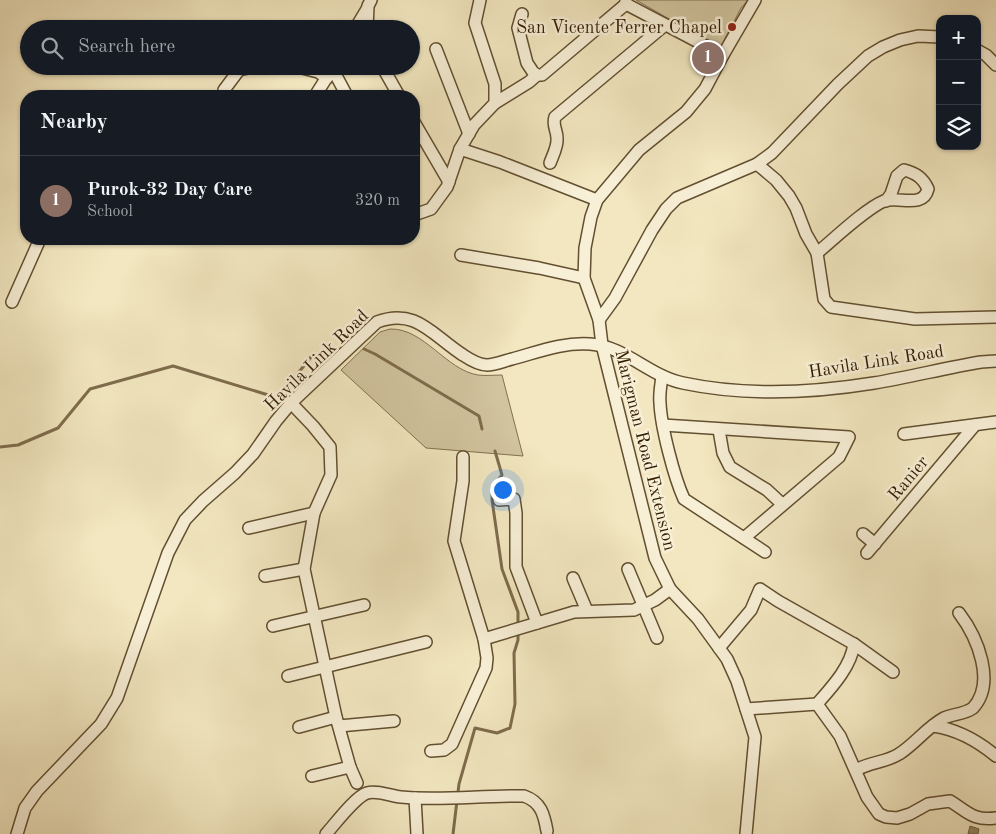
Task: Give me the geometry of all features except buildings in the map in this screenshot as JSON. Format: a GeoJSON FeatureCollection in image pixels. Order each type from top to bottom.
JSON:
{"type":"FeatureCollection","features":[{"type":"Feature","properties":{"kind":"street"},"geometry":{"type":"LineString","coordinates":[[480,0],[475,23],[495,84],[495,102]]}},
{"type":"Feature","properties":{"kind":"street"},"geometry":{"type":"LineString","coordinates":[[461,255],[539,268],[584,278],[585,248],[597,200],[639,150],[686,112],[705,89],[755,0]]}},
{"type":"Feature","properties":{"kind":"street"},"geometry":{"type":"LineString","coordinates":[[420,213],[431,209],[449,182],[460,149],[474,125],[495,102],[529,82],[537,75],[542,75],[626,2],[723,55]]}},
{"type":"Feature","properties":{"kind":"street"},"geometry":{"type":"LineString","coordinates":[[360,20],[370,3]]}},
{"type":"Feature","properties":{"kind":"street"},"geometry":{"type":"LineString","coordinates":[[368,20],[370,3]]}},
{"type":"Feature","properties":{"kind":"street"},"geometry":{"type":"LineString","coordinates":[[522,14],[518,28],[527,63],[537,75]]}},
{"type":"Feature","properties":{"kind":"street"},"geometry":{"type":"LineString","coordinates":[[550,163],[558,137],[553,122],[556,117],[665,25]]}},
{"type":"Feature","properties":{"kind":"street"},"geometry":{"type":"LineString","coordinates":[[599,320],[615,298],[652,230],[676,198],[757,164],[772,153],[838,84],[868,56],[882,47],[918,36],[936,37]]}},
{"type":"Feature","properties":{"kind":"street"},"geometry":{"type":"LineString","coordinates":[[436,49],[469,134]]}},
{"type":"Feature","properties":{"kind":"street"},"geometry":{"type":"LineString","coordinates":[[981,52],[996,66]]}},
{"type":"Feature","properties":{"kind":"street"},"geometry":{"type":"LineString","coordinates":[[224,90],[234,75]]}},
{"type":"Feature","properties":{"kind":"street"},"geometry":{"type":"LineString","coordinates":[[319,90],[328,75]]}},
{"type":"Feature","properties":{"kind":"street"},"geometry":{"type":"LineString","coordinates":[[334,75],[343,90]]}},
{"type":"Feature","properties":{"kind":"street"},"geometry":{"type":"LineString","coordinates":[[387,75],[396,90]]}},
{"type":"Feature","properties":{"kind":"street"},"geometry":{"type":"LineString","coordinates":[[420,132],[449,182]]}},
{"type":"Feature","properties":{"kind":"street"},"geometry":{"type":"LineString","coordinates":[[460,149],[500,162],[597,200]]}},
{"type":"Feature","properties":{"kind":"street"},"geometry":{"type":"LineString","coordinates":[[757,164],[776,180],[796,208],[806,234],[817,253],[824,299],[831,307],[915,319],[996,317]]}},
{"type":"Feature","properties":{"kind":"street"},"geometry":{"type":"LineString","coordinates":[[817,253],[870,210],[886,200]]}},
{"type":"Feature","properties":{"kind":"street"},"geometry":{"type":"LineString","coordinates":[[12,302],[37,245]]}},
{"type":"Feature","properties":{"kind":"street","name":"Marigman Road Extension"},"geometry":{"type":"LineString","coordinates":[[584,278],[599,320],[602,345],[655,558],[670,589],[698,619],[726,659],[755,737],[746,834]]}},
{"type":"Feature","properties":{"kind":"street","name":"Havila Link Road"},"geometry":{"type":"LineString","coordinates":[[17,834],[26,808],[37,791],[101,724],[117,698],[168,553],[185,520],[203,501],[235,474],[253,454],[291,403],[377,322],[385,319],[407,318],[417,322],[468,358],[485,365],[557,346],[575,344],[602,345],[628,356],[662,376],[680,382],[702,386],[767,391],[797,391],[874,383],[972,363],[996,361]]}},
{"type":"Feature","properties":{"kind":"street"},"geometry":{"type":"LineString","coordinates":[[662,376],[660,402],[663,425],[679,487],[684,499],[766,552]]}},
{"type":"Feature","properties":{"kind":"street"},"geometry":{"type":"LineString","coordinates":[[291,403],[330,447],[331,475],[314,512],[304,569],[338,721],[350,767],[357,783]]}},
{"type":"Feature","properties":{"kind":"street"},"geometry":{"type":"LineString","coordinates":[[904,434],[996,422]]}},
{"type":"Feature","properties":{"kind":"street"},"geometry":{"type":"LineString","coordinates":[[663,425],[849,437],[839,457],[744,538]]}},
{"type":"Feature","properties":{"kind":"street","name":"Ranier"},"geometry":{"type":"LineString","coordinates":[[867,553],[975,425]]}},
{"type":"Feature","properties":{"kind":"street"},"geometry":{"type":"LineString","coordinates":[[719,430],[723,453],[730,467],[767,490],[782,504]]}},
{"type":"Feature","properties":{"kind":"street"},"geometry":{"type":"LineString","coordinates":[[431,751],[444,750],[452,744],[486,668],[487,658],[484,639],[454,541],[464,481],[463,457]]}},
{"type":"Feature","properties":{"kind":"street"},"geometry":{"type":"LineString","coordinates":[[499,500],[514,499],[516,513],[516,567],[536,624]]}},
{"type":"Feature","properties":{"kind":"street"},"geometry":{"type":"LineString","coordinates":[[249,528],[314,512]]}},
{"type":"Feature","properties":{"kind":"street"},"geometry":{"type":"LineString","coordinates":[[863,534],[875,544]]}},
{"type":"Feature","properties":{"kind":"street"},"geometry":{"type":"LineString","coordinates":[[265,576],[304,569]]}},
{"type":"Feature","properties":{"kind":"street"},"geometry":{"type":"LineString","coordinates":[[628,569],[657,638]]}},
{"type":"Feature","properties":{"kind":"street"},"geometry":{"type":"LineString","coordinates":[[573,578],[586,611]]}},
{"type":"Feature","properties":{"kind":"street"},"geometry":{"type":"LineString","coordinates":[[484,639],[574,612],[634,610],[670,589]]}},
{"type":"Feature","properties":{"kind":"street"},"geometry":{"type":"LineString","coordinates":[[719,648],[750,610],[760,589],[854,644],[893,672]]}},
{"type":"Feature","properties":{"kind":"street"},"geometry":{"type":"LineString","coordinates":[[273,626],[364,605]]}},
{"type":"Feature","properties":{"kind":"street"},"geometry":{"type":"LineString","coordinates":[[856,770],[867,764],[896,756],[944,718],[972,709],[982,699],[989,682],[987,664],[974,634],[959,612]]}},
{"type":"Feature","properties":{"kind":"street"},"geometry":{"type":"LineString","coordinates":[[288,676],[426,642]]}},
{"type":"Feature","properties":{"kind":"street"},"geometry":{"type":"LineString","coordinates":[[746,709],[817,704],[843,671],[854,644]]}},
{"type":"Feature","properties":{"kind":"street"},"geometry":{"type":"LineString","coordinates":[[817,704],[840,736],[867,797],[879,814],[897,818],[910,814],[928,804],[950,801],[973,817],[982,819],[996,818]]}},
{"type":"Feature","properties":{"kind":"street"},"geometry":{"type":"LineString","coordinates":[[299,727],[338,721],[394,721]]}},
{"type":"Feature","properties":{"kind":"street"},"geometry":{"type":"LineString","coordinates":[[933,726],[956,732],[996,756]]}},
{"type":"Feature","properties":{"kind":"street"},"geometry":{"type":"LineString","coordinates":[[312,776],[350,767]]}},
{"type":"Feature","properties":{"kind":"street"},"geometry":{"type":"LineString","coordinates":[[326,834],[347,810],[365,794],[376,792],[388,796],[416,798],[524,796],[533,800],[541,807],[549,833]]}},
{"type":"Feature","properties":{"kind":"street"},"geometry":{"type":"LineString","coordinates":[[416,798],[417,834]]}},
{"type":"Feature","properties":{"kind":"shaded area"},"geometry":{"type":"Polygon","coordinates":[[[636,0],[748,0],[741,8],[720,48],[636,0]]]}},
{"type":"Feature","properties":{"kind":"shaded area"},"geometry":{"type":"Polygon","coordinates":[[[390,329],[402,330],[414,335],[466,372],[478,375],[502,375],[523,456],[426,448],[341,370],[380,332],[390,329]]]}},
{"type":"Feature","properties":{"kind":"waterway"},"geometry":{"type":"LineString","coordinates":[[364,349],[479,416],[482,429]]}},
{"type":"Feature","properties":{"kind":"waterway"},"geometry":{"type":"LineString","coordinates":[[0,447],[18,445],[58,428],[90,389],[173,366],[278,398],[311,357],[325,354]]}},
{"type":"Feature","properties":{"kind":"waterway"},"geometry":{"type":"LineString","coordinates":[[495,451],[502,475],[492,487],[492,500],[502,569],[518,612],[518,626]]}},
{"type":"Feature","properties":{"kind":"waterway"},"geometry":{"type":"LineString","coordinates":[[453,834],[459,784],[475,728],[497,733],[510,728],[515,704],[514,653],[518,632]]}},
{"type":"Feature","properties":{"kind":"place","name":"San Vicente Ferrer Chapel"},"geometry":{"type":"Point","coordinates":[732,27]}},
{"type":"Feature","properties":{"kind":"place","name":"Purok-32 Day Care"},"geometry":{"type":"Point","coordinates":[708,58]}}]}
